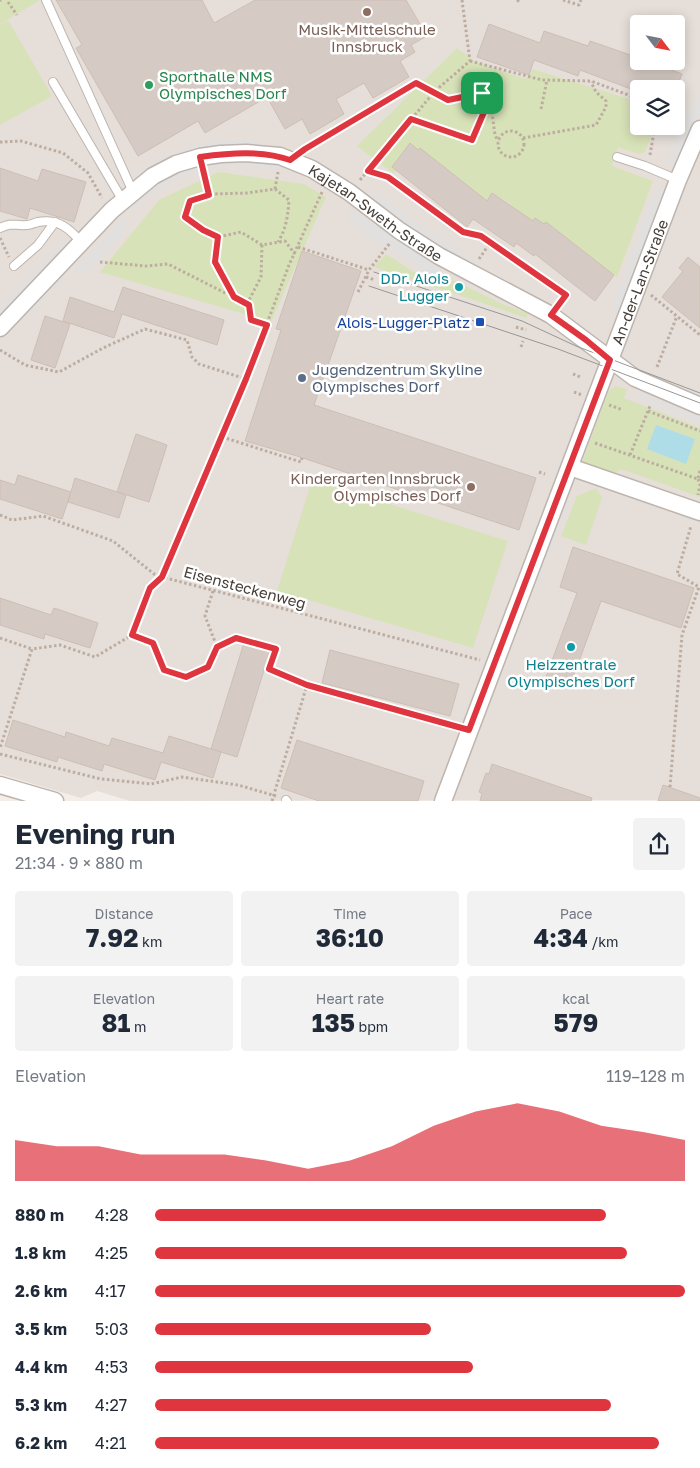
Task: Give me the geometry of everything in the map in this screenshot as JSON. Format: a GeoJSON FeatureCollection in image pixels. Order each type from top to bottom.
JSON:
{"type":"FeatureCollection","features":[{"type":"Feature","properties":{"kind":"street","name":"An-der-Lan-Straße"},"geometry":{"type":"LineString","coordinates":[[442,800],[678,180],[700,129]]}},
{"type":"Feature","properties":{"kind":"street","name":"Kajetan-Sweth-Straße"},"geometry":{"type":"LineString","coordinates":[[0,328],[123,201],[153,176],[176,164],[200,157],[246,153],[280,156],[312,169],[350,192],[400,231],[438,256],[551,315],[635,378],[700,406]]}},
{"type":"Feature","properties":{"kind":"street"},"geometry":{"type":"LineString","coordinates":[[570,467],[697,510]]}},
{"type":"Feature","properties":{"kind":"street"},"geometry":{"type":"LineString","coordinates":[[0,786],[55,800]]}},
{"type":"Feature","properties":{"kind":"lane"},"geometry":{"type":"LineString","coordinates":[[46,0],[123,201]]}},
{"type":"Feature","properties":{"kind":"lane"},"geometry":{"type":"LineString","coordinates":[[53,82],[123,201]]}},
{"type":"Feature","properties":{"kind":"lane"},"geometry":{"type":"LineString","coordinates":[[617,157],[678,180]]}},
{"type":"Feature","properties":{"kind":"lane"},"geometry":{"type":"LineString","coordinates":[[0,228],[10,224],[27,225],[39,222],[55,222],[69,229],[82,243]]}},
{"type":"Feature","properties":{"kind":"lane"},"geometry":{"type":"LineString","coordinates":[[14,266],[38,245],[55,222]]}},
{"type":"Feature","properties":{"kind":"path"},"geometry":{"type":"LineString","coordinates":[[462,0],[470,61]]}},
{"type":"Feature","properties":{"kind":"path"},"geometry":{"type":"LineString","coordinates":[[563,0],[579,5],[581,0]]}},
{"type":"Feature","properties":{"kind":"path"},"geometry":{"type":"LineString","coordinates":[[8,2],[17,15]]}},
{"type":"Feature","properties":{"kind":"path"},"geometry":{"type":"LineString","coordinates":[[470,61],[547,80],[591,81],[630,96]]}},
{"type":"Feature","properties":{"kind":"path"},"geometry":{"type":"LineString","coordinates":[[350,192],[435,91],[470,61]]}},
{"type":"Feature","properties":{"kind":"path"},"geometry":{"type":"LineString","coordinates":[[540,109],[547,80]]}},
{"type":"Feature","properties":{"kind":"path"},"geometry":{"type":"LineString","coordinates":[[523,138],[596,124],[606,107],[606,101],[596,92],[591,81]]}},
{"type":"Feature","properties":{"kind":"path"},"geometry":{"type":"LineString","coordinates":[[290,160],[305,149],[416,83],[435,91],[448,100],[482,93],[490,98]]}},
{"type":"Feature","properties":{"kind":"path"},"geometry":{"type":"LineString","coordinates":[[411,119],[472,140],[490,98]]}},
{"type":"Feature","properties":{"kind":"path"},"geometry":{"type":"LineString","coordinates":[[490,98],[495,135],[501,153],[512,158],[523,151],[523,138],[512,131],[504,134],[498,141]]}},
{"type":"Feature","properties":{"kind":"path"},"geometry":{"type":"LineString","coordinates":[[645,166],[651,151],[654,135]]}},
{"type":"Feature","properties":{"kind":"path"},"geometry":{"type":"LineString","coordinates":[[0,142],[21,141],[63,154],[88,173],[104,201],[123,201]]}},
{"type":"Feature","properties":{"kind":"path"},"geometry":{"type":"LineString","coordinates":[[200,157],[209,195]]}},
{"type":"Feature","properties":{"kind":"path"},"geometry":{"type":"LineString","coordinates":[[368,171],[388,177],[463,232],[481,236],[566,295],[551,315]]}},
{"type":"Feature","properties":{"kind":"path"},"geometry":{"type":"LineString","coordinates":[[278,242],[284,230],[289,200],[275,189],[209,195],[190,201],[185,217],[203,230],[218,237],[241,232],[262,245],[285,241],[294,254]]}},
{"type":"Feature","properties":{"kind":"path","name":"Eisensteckenweg"},"geometry":{"type":"LineString","coordinates":[[322,192],[294,254],[246,379],[162,577],[494,664]]}},
{"type":"Feature","properties":{"kind":"path"},"geometry":{"type":"LineString","coordinates":[[358,292],[369,270],[400,231]]}},
{"type":"Feature","properties":{"kind":"path"},"geometry":{"type":"LineString","coordinates":[[218,237],[215,262],[234,297]]}},
{"type":"Feature","properties":{"kind":"path"},"geometry":{"type":"LineString","coordinates":[[0,238],[14,266]]}},
{"type":"Feature","properties":{"kind":"path"},"geometry":{"type":"LineString","coordinates":[[480,258],[490,242]]}},
{"type":"Feature","properties":{"kind":"path"},"geometry":{"type":"LineString","coordinates":[[247,304],[261,277],[262,245]]}},
{"type":"Feature","properties":{"kind":"path"},"geometry":{"type":"LineString","coordinates":[[298,247],[369,270]]}},
{"type":"Feature","properties":{"kind":"path"},"geometry":{"type":"LineString","coordinates":[[100,262],[146,266],[168,264],[249,305],[251,320],[267,325]]}},
{"type":"Feature","properties":{"kind":"path"},"geometry":{"type":"LineString","coordinates":[[366,277],[375,280]]}},
{"type":"Feature","properties":{"kind":"path"},"geometry":{"type":"LineString","coordinates":[[650,295],[700,335]]}},
{"type":"Feature","properties":{"kind":"path"},"geometry":{"type":"LineString","coordinates":[[657,367],[677,316]]}},
{"type":"Feature","properties":{"kind":"path"},"geometry":{"type":"LineString","coordinates":[[516,327],[526,330]]}},
{"type":"Feature","properties":{"kind":"path"},"geometry":{"type":"LineString","coordinates":[[0,350],[25,365],[59,372],[103,348],[145,329],[187,340],[192,356],[199,364],[246,379]]}},
{"type":"Feature","properties":{"kind":"path"},"geometry":{"type":"LineString","coordinates":[[521,347],[523,341]]}},
{"type":"Feature","properties":{"kind":"path"},"geometry":{"type":"LineString","coordinates":[[573,374],[580,377]]}},
{"type":"Feature","properties":{"kind":"path"},"geometry":{"type":"LineString","coordinates":[[604,403],[623,410]]}},
{"type":"Feature","properties":{"kind":"path"},"geometry":{"type":"LineString","coordinates":[[630,455],[650,406]]}},
{"type":"Feature","properties":{"kind":"path"},"geometry":{"type":"LineString","coordinates":[[648,411],[700,431]]}},
{"type":"Feature","properties":{"kind":"path"},"geometry":{"type":"LineString","coordinates":[[222,437],[301,462],[302,458]]}},
{"type":"Feature","properties":{"kind":"path"},"geometry":{"type":"LineString","coordinates":[[590,441],[698,478]]}},
{"type":"Feature","properties":{"kind":"path"},"geometry":{"type":"LineString","coordinates":[[670,787],[682,635],[699,587],[677,574],[697,510],[700,470]]}},
{"type":"Feature","properties":{"kind":"path"},"geometry":{"type":"LineString","coordinates":[[539,472],[545,474]]}},
{"type":"Feature","properties":{"kind":"path"},"geometry":{"type":"LineString","coordinates":[[0,515],[12,520],[43,516],[113,541],[154,574],[162,577],[150,588],[132,635],[95,657],[60,645],[32,649],[0,638]]}},
{"type":"Feature","properties":{"kind":"path"},"geometry":{"type":"LineString","coordinates":[[213,591],[205,616],[217,647]]}},
{"type":"Feature","properties":{"kind":"path"},"geometry":{"type":"LineString","coordinates":[[132,635],[153,643],[164,670],[186,677],[208,667],[217,647],[236,638],[276,649],[269,669],[307,685],[469,730]]}},
{"type":"Feature","properties":{"kind":"path"},"geometry":{"type":"LineString","coordinates":[[0,748],[32,649]]}},
{"type":"Feature","properties":{"kind":"path"},"geometry":{"type":"LineString","coordinates":[[272,800],[307,685]]}},
{"type":"Feature","properties":{"kind":"path"},"geometry":{"type":"LineString","coordinates":[[0,754],[101,779],[151,784],[182,777],[238,785],[286,800]]}},
{"type":"Feature","properties":{"kind":"shaded area"},"geometry":{"type":"Polygon","coordinates":[[[23,0],[700,0],[700,800],[130,801],[97,791],[81,798],[0,774],[0,15],[23,0]]]}},
{"type":"Feature","properties":{"kind":"shaded area"},"geometry":{"type":"Polygon","coordinates":[[[700,91],[700,115],[676,167],[665,163],[679,135],[685,135],[685,122],[700,91]]]}},
{"type":"Feature","properties":{"kind":"shaded area"},"geometry":{"type":"Polygon","coordinates":[[[245,140],[265,142],[264,147],[137,179],[134,174],[166,156],[192,147],[245,140]]]}},
{"type":"Feature","properties":{"kind":"shaded area"},"geometry":{"type":"Polygon","coordinates":[[[220,161],[255,161],[281,165],[280,171],[253,167],[222,166],[203,169],[175,180],[151,194],[128,213],[124,209],[144,192],[188,169],[220,161]]]}},
{"type":"Feature","properties":{"kind":"shaded area"},"geometry":{"type":"Polygon","coordinates":[[[656,187],[667,191],[618,319],[612,305],[656,187]]]}},
{"type":"Feature","properties":{"kind":"shaded area"},"geometry":{"type":"Polygon","coordinates":[[[375,193],[482,265],[472,271],[363,199],[375,193]]]}},
{"type":"Feature","properties":{"kind":"shaded area"},"geometry":{"type":"Polygon","coordinates":[[[349,207],[440,267],[436,269],[437,278],[351,224],[349,207]]]}},
{"type":"Feature","properties":{"kind":"shaded area"},"geometry":{"type":"Polygon","coordinates":[[[128,213],[125,231],[88,271],[85,273],[72,272],[68,274],[128,213]]]}},
{"type":"Feature","properties":{"kind":"shaded area"},"geometry":{"type":"Polygon","coordinates":[[[71,235],[75,238],[0,314],[0,306],[71,235]]]}},
{"type":"Feature","properties":{"kind":"shaded area"},"geometry":{"type":"Polygon","coordinates":[[[60,276],[63,279],[3,340],[0,337],[60,276]]]}},
{"type":"Feature","properties":{"kind":"shaded area"},"geometry":{"type":"Polygon","coordinates":[[[635,392],[700,417],[700,423],[644,402],[640,400],[635,392]]]}},
{"type":"Feature","properties":{"kind":"shaded area"},"geometry":{"type":"Polygon","coordinates":[[[563,503],[568,506],[539,582],[533,581],[563,503]]]}},
{"type":"Feature","properties":{"kind":"green space"},"geometry":{"type":"Polygon","coordinates":[[[0,0],[40,0],[0,24],[0,0]]]}},
{"type":"Feature","properties":{"kind":"green space"},"geometry":{"type":"Polygon","coordinates":[[[8,20],[52,96],[0,125],[0,25],[8,20]]]}},
{"type":"Feature","properties":{"kind":"green space"},"geometry":{"type":"Polygon","coordinates":[[[457,48],[474,61],[525,79],[530,75],[532,69],[630,99],[630,135],[651,135],[651,137],[645,152],[639,154],[618,147],[612,166],[653,181],[617,277],[553,231],[554,228],[546,222],[544,224],[535,218],[533,221],[521,213],[519,214],[509,207],[511,204],[493,193],[487,201],[420,148],[418,150],[410,144],[392,167],[397,171],[393,173],[357,146],[457,48]]]}},
{"type":"Feature","properties":{"kind":"green space"},"geometry":{"type":"Polygon","coordinates":[[[218,172],[304,184],[326,197],[271,322],[100,272],[159,200],[218,172]]]}},
{"type":"Feature","properties":{"kind":"green space"},"geometry":{"type":"Polygon","coordinates":[[[386,254],[431,283],[455,281],[502,304],[527,313],[527,318],[374,267],[386,254]]]}},
{"type":"Feature","properties":{"kind":"green space"},"geometry":{"type":"Polygon","coordinates":[[[615,386],[627,389],[624,398],[700,428],[700,497],[621,469],[615,473],[616,478],[583,464],[607,395],[615,386]]]}},
{"type":"Feature","properties":{"kind":"green space"},"geometry":{"type":"Polygon","coordinates":[[[312,480],[508,541],[473,648],[277,591],[312,480]]]}},
{"type":"Feature","properties":{"kind":"green space"},"geometry":{"type":"Polygon","coordinates":[[[596,488],[602,498],[586,545],[561,536],[577,496],[596,488]]]}},
{"type":"Feature","properties":{"kind":"water"},"geometry":{"type":"Polygon","coordinates":[[[656,425],[695,439],[686,464],[647,449],[656,425]]]}},
{"type":"Feature","properties":{"kind":"building"},"geometry":{"type":"Polygon","coordinates":[[[56,0],[202,0],[214,23],[255,0],[406,0],[427,36],[411,45],[415,52],[400,61],[409,77],[373,98],[364,83],[336,99],[344,114],[310,134],[302,119],[285,129],[267,97],[205,133],[198,121],[138,156],[76,48],[82,45],[56,0]]]}},
{"type":"Feature","properties":{"kind":"building"},"geometry":{"type":"Polygon","coordinates":[[[489,24],[540,43],[544,31],[588,46],[590,41],[630,55],[630,70],[671,70],[682,74],[680,80],[630,80],[630,89],[580,70],[578,76],[534,60],[529,75],[477,57],[489,24]]]}},
{"type":"Feature","properties":{"kind":"building"},"geometry":{"type":"Polygon","coordinates":[[[410,143],[418,150],[420,148],[487,201],[492,193],[533,221],[535,218],[544,224],[546,222],[614,275],[595,301],[535,254],[534,256],[516,243],[514,247],[473,219],[467,227],[392,167],[410,143]]]}},
{"type":"Feature","properties":{"kind":"building"},"geometry":{"type":"Polygon","coordinates":[[[0,168],[38,181],[42,169],[86,182],[74,222],[30,208],[27,219],[0,211],[0,168]]]}},
{"type":"Feature","properties":{"kind":"building"},"geometry":{"type":"Polygon","coordinates":[[[302,251],[361,271],[314,405],[536,478],[519,530],[297,456],[245,441],[281,330],[276,329],[302,251]]]}},
{"type":"Feature","properties":{"kind":"building"},"geometry":{"type":"Polygon","coordinates":[[[688,257],[700,267],[700,328],[662,297],[683,271],[679,268],[688,257]]]}},
{"type":"Feature","properties":{"kind":"building"},"geometry":{"type":"Polygon","coordinates":[[[123,287],[224,320],[217,345],[122,314],[114,338],[63,321],[70,297],[114,312],[123,287]]]}},
{"type":"Feature","properties":{"kind":"building"},"geometry":{"type":"Polygon","coordinates":[[[45,316],[70,324],[55,368],[31,360],[45,316]]]}},
{"type":"Feature","properties":{"kind":"building"},"geometry":{"type":"Polygon","coordinates":[[[136,434],[167,445],[149,502],[117,492],[136,434]]]}},
{"type":"Feature","properties":{"kind":"building"},"geometry":{"type":"Polygon","coordinates":[[[18,475],[71,492],[62,519],[0,499],[0,480],[15,485],[18,475]]]}},
{"type":"Feature","properties":{"kind":"building"},"geometry":{"type":"Polygon","coordinates":[[[75,478],[126,495],[119,518],[68,502],[75,478]]]}},
{"type":"Feature","properties":{"kind":"building"},"geometry":{"type":"Polygon","coordinates":[[[573,547],[694,588],[681,628],[601,601],[570,686],[546,677],[577,593],[560,587],[573,547]]]}},
{"type":"Feature","properties":{"kind":"building"},"geometry":{"type":"Polygon","coordinates":[[[0,598],[51,615],[54,608],[98,623],[90,648],[45,634],[44,639],[0,625],[0,598]]]}},
{"type":"Feature","properties":{"kind":"building"},"geometry":{"type":"Polygon","coordinates":[[[244,643],[270,651],[237,757],[211,749],[244,643]]]}},
{"type":"Feature","properties":{"kind":"building"},"geometry":{"type":"Polygon","coordinates":[[[330,650],[459,684],[450,716],[322,683],[330,650]]]}},
{"type":"Feature","properties":{"kind":"building"},"geometry":{"type":"Polygon","coordinates":[[[13,720],[65,737],[66,732],[109,746],[112,738],[163,753],[169,736],[221,752],[213,778],[161,762],[155,780],[104,764],[102,771],[58,757],[57,762],[5,746],[13,720]]]}},
{"type":"Feature","properties":{"kind":"building"},"geometry":{"type":"Polygon","coordinates":[[[297,740],[424,781],[418,801],[319,801],[281,788],[297,740]]]}},
{"type":"Feature","properties":{"kind":"building"},"geometry":{"type":"Polygon","coordinates":[[[492,764],[592,798],[591,801],[480,801],[482,793],[479,792],[486,773],[489,774],[492,764]]]}},
{"type":"Feature","properties":{"kind":"building"},"geometry":{"type":"Polygon","coordinates":[[[663,785],[700,798],[700,801],[658,801],[663,785]]]}},
{"type":"Feature","properties":{"kind":"tram line"},"geometry":{"type":"LineString","coordinates":[[374,272],[522,321],[576,346],[700,393]]}},
{"type":"Feature","properties":{"kind":"tram line"},"geometry":{"type":"LineString","coordinates":[[369,286],[558,349],[700,403]]}},
{"type":"Feature","properties":{"kind":"place","name":"Musik-Mittelschule Innsbruck"},"geometry":{"type":"Point","coordinates":[367,12]}},
{"type":"Feature","properties":{"kind":"place","name":"Sporthalle NMS Olympisches Dorf"},"geometry":{"type":"Point","coordinates":[149,85]}},
{"type":"Feature","properties":{"kind":"place","name":"DDr. Alois Lugger"},"geometry":{"type":"Point","coordinates":[459,287]}},
{"type":"Feature","properties":{"kind":"place","name":"Alois-Lugger-Platz"},"geometry":{"type":"Point","coordinates":[480,322]}},
{"type":"Feature","properties":{"kind":"place","name":"Jugendzentrum Skyline Olympisches Dorf"},"geometry":{"type":"Point","coordinates":[302,378]}},
{"type":"Feature","properties":{"kind":"place","name":"Kindergarten Innsbruck Olympisches Dorf"},"geometry":{"type":"Point","coordinates":[471,487]}},
{"type":"Feature","properties":{"kind":"place","name":"Heizzentrale Olympisches Dorf"},"geometry":{"type":"Point","coordinates":[571,647]}},
{"type":"Feature","properties":{"kind":"route"},"geometry":{"type":"LineString","coordinates":[[416,83],[435,91],[448,100],[482,93],[490,98],[472,140],[411,119],[368,171],[388,177],[463,232],[481,236],[566,295],[551,315],[610,360],[469,730],[307,685],[269,669],[276,649],[236,638],[217,647],[208,667],[186,677],[164,670],[153,643],[132,635],[150,588],[162,577],[267,325],[251,320],[249,305],[234,297],[225,282],[215,262],[218,237],[203,230],[185,217],[190,201],[209,195],[200,157],[246,153],[280,156],[290,160],[305,149],[416,83]]}}]}
